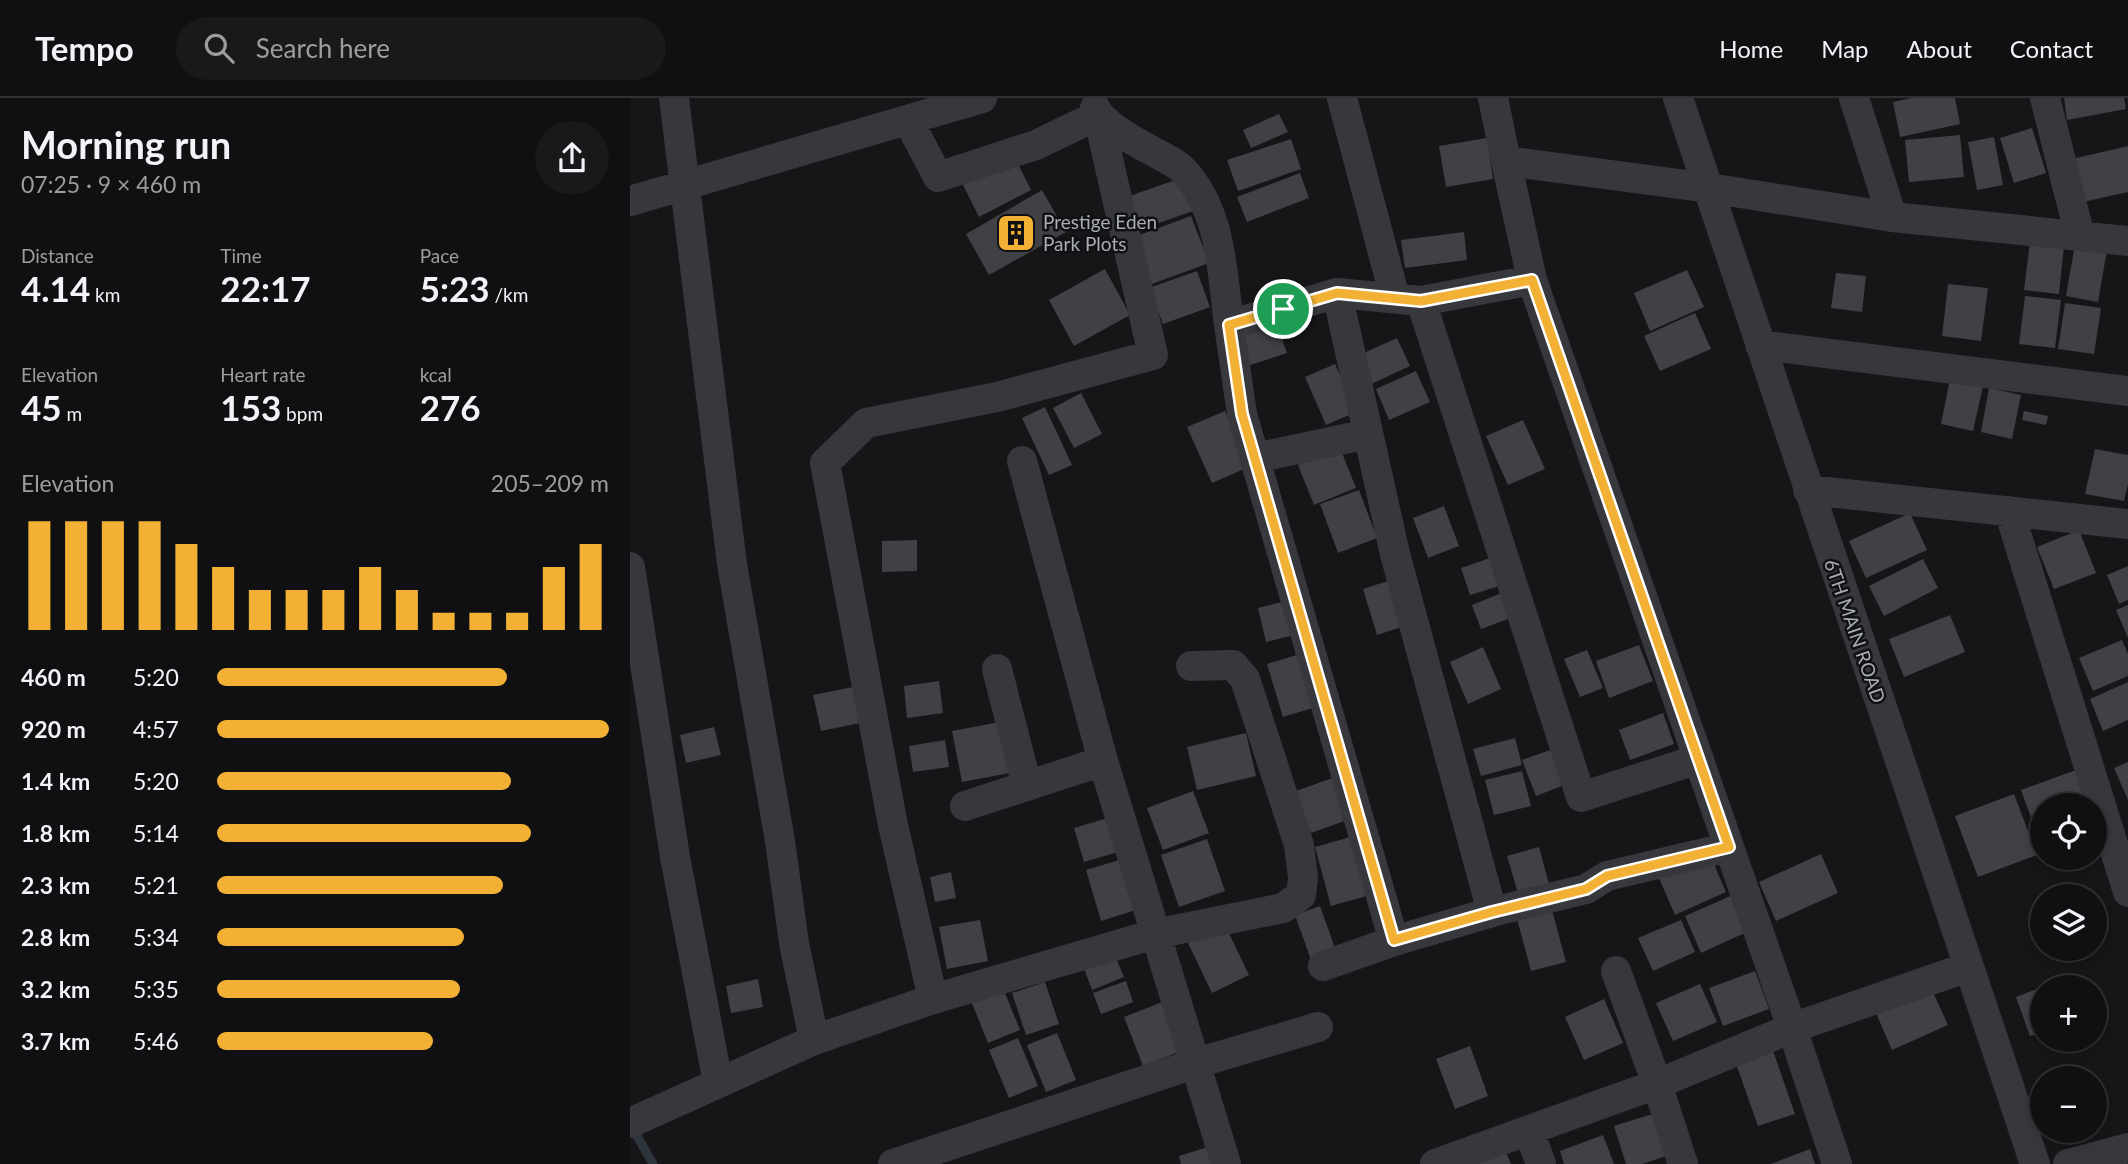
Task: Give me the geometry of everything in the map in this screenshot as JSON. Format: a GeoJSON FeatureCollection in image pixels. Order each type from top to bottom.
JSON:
{"type":"FeatureCollection","features":[{"type":"Feature","properties":{"kind":"street"},"geometry":{"type":"LineString","coordinates":[[674,98],[732,564],[780,841],[794,943],[814,1040]]}},
{"type":"Feature","properties":{"kind":"street"},"geometry":{"type":"LineString","coordinates":[[630,201],[982,98]]}},
{"type":"Feature","properties":{"kind":"street"},"geometry":{"type":"LineString","coordinates":[[1342,98],[1408,299],[1581,797],[1699,760]]}},
{"type":"Feature","properties":{"kind":"street"},"geometry":{"type":"LineString","coordinates":[[1493,98],[1532,280],[1837,1164]]}},
{"type":"Feature","properties":{"kind":"street","name":"6TH MAIN ROAD"},"geometry":{"type":"LineString","coordinates":[[1678,98],[2035,1164]]}},
{"type":"Feature","properties":{"kind":"street"},"geometry":{"type":"LineString","coordinates":[[1854,98],[1892,218]]}},
{"type":"Feature","properties":{"kind":"street"},"geometry":{"type":"LineString","coordinates":[[2045,98],[2080,236]]}},
{"type":"Feature","properties":{"kind":"street"},"geometry":{"type":"LineString","coordinates":[[908,120],[939,177],[1036,145],[1094,107]]}},
{"type":"Feature","properties":{"kind":"street"},"geometry":{"type":"LineString","coordinates":[[1094,107],[1134,141],[1181,168],[1209,208],[1223,267],[1242,414],[1394,940]]}},
{"type":"Feature","properties":{"kind":"street"},"geometry":{"type":"LineString","coordinates":[[933,999],[893,825],[825,463],[866,423],[997,397],[1153,355],[1094,107]]}},
{"type":"Feature","properties":{"kind":"street"},"geometry":{"type":"LineString","coordinates":[[1506,161],[1709,188],[1892,218],[2128,241]]}},
{"type":"Feature","properties":{"kind":"street"},"geometry":{"type":"LineString","coordinates":[[1229,325],[1337,293],[1408,299],[1532,280]]}},
{"type":"Feature","properties":{"kind":"street"},"geometry":{"type":"LineString","coordinates":[[1337,293],[1395,554],[1492,912]]}},
{"type":"Feature","properties":{"kind":"street"},"geometry":{"type":"LineString","coordinates":[[1760,345],[2128,391]]}},
{"type":"Feature","properties":{"kind":"street"},"geometry":{"type":"LineString","coordinates":[[1255,458],[1368,434]]}},
{"type":"Feature","properties":{"kind":"street"},"geometry":{"type":"LineString","coordinates":[[1021,461],[1103,761],[1226,1164]]}},
{"type":"Feature","properties":{"kind":"street"},"geometry":{"type":"LineString","coordinates":[[1808,490],[2128,524]]}},
{"type":"Feature","properties":{"kind":"street"},"geometry":{"type":"LineString","coordinates":[[2009,511],[2128,891]]}},
{"type":"Feature","properties":{"kind":"street"},"geometry":{"type":"LineString","coordinates":[[630,567],[676,857],[718,1083]]}},
{"type":"Feature","properties":{"kind":"street"},"geometry":{"type":"LineString","coordinates":[[630,1123],[814,1040],[933,999],[1155,934],[1283,908],[1301,895],[1303,877],[1299,845],[1245,679],[1233,665],[1191,666]]}},
{"type":"Feature","properties":{"kind":"street"},"geometry":{"type":"LineString","coordinates":[[998,669],[1027,786]]}},
{"type":"Feature","properties":{"kind":"street"},"geometry":{"type":"LineString","coordinates":[[965,806],[1103,761]]}},
{"type":"Feature","properties":{"kind":"street"},"geometry":{"type":"LineString","coordinates":[[1323,966],[1394,940],[1586,889],[1607,876],[1729,847]]}},
{"type":"Feature","properties":{"kind":"street"},"geometry":{"type":"LineString","coordinates":[[1435,1164],[1657,1084],[1792,1028],[1968,967]]}},
{"type":"Feature","properties":{"kind":"street"},"geometry":{"type":"LineString","coordinates":[[1616,971],[1683,1164]]}},
{"type":"Feature","properties":{"kind":"street"},"geometry":{"type":"LineString","coordinates":[[893,1164],[1197,1063],[1318,1027]]}},
{"type":"Feature","properties":{"kind":"street"},"geometry":{"type":"LineString","coordinates":[[1529,1131],[1541,1164]]}},
{"type":"Feature","properties":{"kind":"street"},"geometry":{"type":"LineString","coordinates":[[2068,1164],[2128,1148]]}},
{"type":"Feature","properties":{"kind":"building"},"geometry":{"type":"Polygon","coordinates":[[[1911,98],[1955,98],[1960,124],[1900,137],[1893,102],[1911,98]]]}},
{"type":"Feature","properties":{"kind":"building"},"geometry":{"type":"Polygon","coordinates":[[[2064,98],[2124,98],[2126,109],[2067,120],[2064,98]]]}},
{"type":"Feature","properties":{"kind":"building"},"geometry":{"type":"Polygon","coordinates":[[[1279,114],[1288,132],[1251,148],[1243,130],[1279,114]]]}},
{"type":"Feature","properties":{"kind":"building"},"geometry":{"type":"Polygon","coordinates":[[[2032,128],[2046,173],[2014,183],[2000,138],[2032,128]]]}},
{"type":"Feature","properties":{"kind":"building"},"geometry":{"type":"Polygon","coordinates":[[[1960,135],[1964,177],[1909,182],[1905,140],[1960,135]]]}},
{"type":"Feature","properties":{"kind":"building"},"geometry":{"type":"Polygon","coordinates":[[[1994,137],[2003,185],[1977,190],[1968,142],[1994,137]]]}},
{"type":"Feature","properties":{"kind":"building"},"geometry":{"type":"Polygon","coordinates":[[[1487,138],[1493,179],[1446,187],[1439,146],[1487,138]]]}},
{"type":"Feature","properties":{"kind":"building"},"geometry":{"type":"Polygon","coordinates":[[[1291,139],[1301,169],[1238,191],[1227,160],[1291,139]]]}},
{"type":"Feature","properties":{"kind":"building"},"geometry":{"type":"Polygon","coordinates":[[[2128,146],[2128,192],[2083,202],[2072,159],[2128,146]]]}},
{"type":"Feature","properties":{"kind":"building"},"geometry":{"type":"Polygon","coordinates":[[[1015,158],[1031,190],[979,217],[963,185],[1015,158]]]}},
{"type":"Feature","properties":{"kind":"building"},"geometry":{"type":"Polygon","coordinates":[[[1300,173],[1309,198],[1247,222],[1237,197],[1300,173]]]}},
{"type":"Feature","properties":{"kind":"building"},"geometry":{"type":"Polygon","coordinates":[[[1181,178],[1193,211],[1136,231],[1124,198],[1181,178]]]}},
{"type":"Feature","properties":{"kind":"building","name":"Prestige Eden Park Plots"},"geometry":{"type":"Polygon","coordinates":[[[1042,190],[1066,232],[989,275],[966,234],[1042,190]]]}},
{"type":"Feature","properties":{"kind":"building"},"geometry":{"type":"Polygon","coordinates":[[[1191,216],[1209,263],[1152,284],[1134,237],[1191,216]]]}},
{"type":"Feature","properties":{"kind":"building"},"geometry":{"type":"Polygon","coordinates":[[[1464,232],[1467,260],[1405,268],[1401,240],[1464,232]]]}},
{"type":"Feature","properties":{"kind":"building"},"geometry":{"type":"Polygon","coordinates":[[[2030,242],[2064,246],[2059,294],[2024,290],[2030,242]]]}},
{"type":"Feature","properties":{"kind":"building"},"geometry":{"type":"Polygon","coordinates":[[[2075,244],[2107,250],[2098,302],[2066,296],[2075,244]]]}},
{"type":"Feature","properties":{"kind":"building"},"geometry":{"type":"Polygon","coordinates":[[[1105,269],[1130,315],[1074,346],[1049,300],[1105,269]]]}},
{"type":"Feature","properties":{"kind":"building"},"geometry":{"type":"Polygon","coordinates":[[[1687,270],[1704,307],[1650,331],[1634,293],[1687,270]]]}},
{"type":"Feature","properties":{"kind":"building"},"geometry":{"type":"Polygon","coordinates":[[[1197,271],[1210,307],[1163,324],[1149,288],[1197,271]]]}},
{"type":"Feature","properties":{"kind":"building"},"geometry":{"type":"Polygon","coordinates":[[[1836,273],[1866,276],[1862,312],[1831,308],[1836,273]]]}},
{"type":"Feature","properties":{"kind":"building"},"geometry":{"type":"Polygon","coordinates":[[[1948,284],[1988,288],[1981,341],[1942,336],[1948,284]]]}},
{"type":"Feature","properties":{"kind":"building"},"geometry":{"type":"Polygon","coordinates":[[[2025,296],[2061,300],[2055,348],[2019,344],[2025,296]]]}},
{"type":"Feature","properties":{"kind":"building"},"geometry":{"type":"Polygon","coordinates":[[[2065,303],[2101,308],[2094,354],[2058,349],[2065,303]]]}},
{"type":"Feature","properties":{"kind":"building"},"geometry":{"type":"Polygon","coordinates":[[[1695,313],[1711,349],[1660,371],[1644,336],[1695,313]]]}},
{"type":"Feature","properties":{"kind":"building"},"geometry":{"type":"Polygon","coordinates":[[[1275,319],[1287,353],[1247,366],[1236,332],[1275,319]]]}},
{"type":"Feature","properties":{"kind":"building"},"geometry":{"type":"Polygon","coordinates":[[[1397,338],[1410,366],[1369,385],[1355,357],[1397,338]]]}},
{"type":"Feature","properties":{"kind":"building"},"geometry":{"type":"Polygon","coordinates":[[[1335,364],[1356,412],[1326,425],[1305,377],[1335,364]]]}},
{"type":"Feature","properties":{"kind":"building"},"geometry":{"type":"Polygon","coordinates":[[[1416,371],[1430,402],[1389,420],[1376,389],[1416,371]]]}},
{"type":"Feature","properties":{"kind":"building"},"geometry":{"type":"Polygon","coordinates":[[[1950,379],[1983,386],[1973,431],[1941,424],[1950,379]]]}},
{"type":"Feature","properties":{"kind":"building"},"geometry":{"type":"Polygon","coordinates":[[[1989,388],[2021,395],[2012,439],[1981,432],[1989,388]]]}},
{"type":"Feature","properties":{"kind":"building"},"geometry":{"type":"Polygon","coordinates":[[[1081,393],[1102,434],[1074,448],[1053,408],[1081,393]]]}},
{"type":"Feature","properties":{"kind":"building"},"geometry":{"type":"Polygon","coordinates":[[[1045,407],[1072,465],[1049,475],[1022,418],[1045,407]]]}},
{"type":"Feature","properties":{"kind":"building"},"geometry":{"type":"Polygon","coordinates":[[[1225,411],[1249,467],[1212,483],[1187,427],[1225,411]]]}},
{"type":"Feature","properties":{"kind":"building"},"geometry":{"type":"Polygon","coordinates":[[[2024,411],[2048,416],[2046,425],[2022,420],[2024,411]]]}},
{"type":"Feature","properties":{"kind":"building"},"geometry":{"type":"Polygon","coordinates":[[[1523,420],[1545,469],[1508,485],[1486,436],[1523,420]]]}},
{"type":"Feature","properties":{"kind":"building"},"geometry":{"type":"Polygon","coordinates":[[[1340,448],[1356,488],[1314,505],[1298,465],[1340,448]]]}},
{"type":"Feature","properties":{"kind":"building"},"geometry":{"type":"Polygon","coordinates":[[[2095,449],[2128,455],[2128,484],[2124,501],[2085,494],[2095,449]]]}},
{"type":"Feature","properties":{"kind":"building"},"geometry":{"type":"Polygon","coordinates":[[[1359,490],[1377,538],[1338,553],[1320,504],[1359,490]]]}},
{"type":"Feature","properties":{"kind":"building"},"geometry":{"type":"Polygon","coordinates":[[[1444,506],[1459,546],[1428,558],[1413,518],[1444,506]]]}},
{"type":"Feature","properties":{"kind":"building"},"geometry":{"type":"Polygon","coordinates":[[[1910,513],[1927,550],[1866,578],[1849,541],[1910,513]]]}},
{"type":"Feature","properties":{"kind":"building"},"geometry":{"type":"Polygon","coordinates":[[[2079,530],[2096,573],[2054,589],[2037,547],[2079,530]]]}},
{"type":"Feature","properties":{"kind":"building"},"geometry":{"type":"Polygon","coordinates":[[[917,540],[917,571],[882,572],[882,541],[917,540]]]}},
{"type":"Feature","properties":{"kind":"building"},"geometry":{"type":"Polygon","coordinates":[[[1496,556],[1506,584],[1470,595],[1461,568],[1496,556]]]}},
{"type":"Feature","properties":{"kind":"building"},"geometry":{"type":"Polygon","coordinates":[[[1923,559],[1938,588],[1884,616],[1869,586],[1923,559]]]}},
{"type":"Feature","properties":{"kind":"building"},"geometry":{"type":"Polygon","coordinates":[[[2128,566],[2128,600],[2119,604],[2107,575],[2128,566]]]}},
{"type":"Feature","properties":{"kind":"building"},"geometry":{"type":"Polygon","coordinates":[[[1394,579],[1408,625],[1377,635],[1363,589],[1394,579]]]}},
{"type":"Feature","properties":{"kind":"building"},"geometry":{"type":"Polygon","coordinates":[[[1504,592],[1513,617],[1481,629],[1472,605],[1504,592]]]}},
{"type":"Feature","properties":{"kind":"building"},"geometry":{"type":"Polygon","coordinates":[[[1290,600],[1298,634],[1266,642],[1258,608],[1290,600]]]}},
{"type":"Feature","properties":{"kind":"building"},"geometry":{"type":"Polygon","coordinates":[[[2128,605],[2128,638],[2116,610],[2128,605]]]}},
{"type":"Feature","properties":{"kind":"building"},"geometry":{"type":"Polygon","coordinates":[[[1950,615],[1965,652],[1904,677],[1889,639],[1950,615]]]}},
{"type":"Feature","properties":{"kind":"building"},"geometry":{"type":"Polygon","coordinates":[[[2122,640],[2128,654],[2128,676],[2093,691],[2079,658],[2122,640]]]}},
{"type":"Feature","properties":{"kind":"building"},"geometry":{"type":"Polygon","coordinates":[[[1639,645],[1653,681],[1609,698],[1596,661],[1639,645]]]}},
{"type":"Feature","properties":{"kind":"building"},"geometry":{"type":"Polygon","coordinates":[[[1483,647],[1501,689],[1468,704],[1450,662],[1483,647]]]}},
{"type":"Feature","properties":{"kind":"building"},"geometry":{"type":"Polygon","coordinates":[[[1587,650],[1603,688],[1580,697],[1564,659],[1587,650]]]}},
{"type":"Feature","properties":{"kind":"building"},"geometry":{"type":"Polygon","coordinates":[[[1300,654],[1316,707],[1283,717],[1267,664],[1300,654]]]}},
{"type":"Feature","properties":{"kind":"building"},"geometry":{"type":"Polygon","coordinates":[[[939,681],[943,713],[907,718],[904,686],[939,681]]]}},
{"type":"Feature","properties":{"kind":"building"},"geometry":{"type":"Polygon","coordinates":[[[2128,682],[2128,720],[2103,731],[2090,699],[2128,682]]]}},
{"type":"Feature","properties":{"kind":"building"},"geometry":{"type":"Polygon","coordinates":[[[858,686],[865,722],[821,731],[813,695],[858,686]]]}},
{"type":"Feature","properties":{"kind":"building"},"geometry":{"type":"Polygon","coordinates":[[[1663,713],[1674,744],[1630,760],[1619,730],[1663,713]]]}},
{"type":"Feature","properties":{"kind":"building"},"geometry":{"type":"Polygon","coordinates":[[[1000,722],[1010,773],[962,782],[952,731],[1000,722]]]}},
{"type":"Feature","properties":{"kind":"building"},"geometry":{"type":"Polygon","coordinates":[[[714,727],[721,755],[686,763],[680,735],[714,727]]]}},
{"type":"Feature","properties":{"kind":"building"},"geometry":{"type":"Polygon","coordinates":[[[1246,733],[1256,776],[1197,790],[1187,747],[1246,733]]]}},
{"type":"Feature","properties":{"kind":"building"},"geometry":{"type":"Polygon","coordinates":[[[1515,738],[1522,765],[1481,776],[1473,749],[1515,738]]]}},
{"type":"Feature","properties":{"kind":"building"},"geometry":{"type":"Polygon","coordinates":[[[945,740],[949,767],[913,772],[909,746],[945,740]]]}},
{"type":"Feature","properties":{"kind":"building"},"geometry":{"type":"Polygon","coordinates":[[[1559,747],[1572,782],[1536,796],[1522,760],[1559,747]]]}},
{"type":"Feature","properties":{"kind":"building"},"geometry":{"type":"Polygon","coordinates":[[[2128,762],[2128,800],[2114,768],[2128,762]]]}},
{"type":"Feature","properties":{"kind":"building"},"geometry":{"type":"Polygon","coordinates":[[[2076,770],[2084,793],[2030,793],[2030,815],[2021,790],[2076,770]]]}},
{"type":"Feature","properties":{"kind":"building"},"geometry":{"type":"Polygon","coordinates":[[[1522,771],[1531,806],[1494,815],[1485,780],[1522,771]]]}},
{"type":"Feature","properties":{"kind":"building"},"geometry":{"type":"Polygon","coordinates":[[[1338,776],[1353,818],[1311,833],[1296,791],[1338,776]]]}},
{"type":"Feature","properties":{"kind":"building"},"geometry":{"type":"Polygon","coordinates":[[[1193,791],[1209,833],[1163,850],[1147,808],[1193,791]]]}},
{"type":"Feature","properties":{"kind":"building"},"geometry":{"type":"Polygon","coordinates":[[[2014,794],[2030,836],[2030,858],[1978,877],[1955,816],[2014,794]]]}},
{"type":"Feature","properties":{"kind":"building"},"geometry":{"type":"Polygon","coordinates":[[[1118,815],[1128,849],[1084,862],[1074,828],[1118,815]]]}},
{"type":"Feature","properties":{"kind":"building"},"geometry":{"type":"Polygon","coordinates":[[[1354,836],[1370,895],[1331,906],[1315,847],[1354,836]]]}},
{"type":"Feature","properties":{"kind":"building"},"geometry":{"type":"Polygon","coordinates":[[[1207,839],[1225,891],[1179,907],[1161,855],[1207,839]]]}},
{"type":"Feature","properties":{"kind":"building"},"geometry":{"type":"Polygon","coordinates":[[[1539,847],[1549,884],[1518,893],[1507,856],[1539,847]]]}},
{"type":"Feature","properties":{"kind":"building"},"geometry":{"type":"Polygon","coordinates":[[[1821,854],[1838,893],[1776,921],[1759,882],[1821,854]]]}},
{"type":"Feature","properties":{"kind":"building"},"geometry":{"type":"Polygon","coordinates":[[[1710,855],[1726,892],[1675,915],[1659,878],[1710,855]]]}},
{"type":"Feature","properties":{"kind":"building"},"geometry":{"type":"Polygon","coordinates":[[[1126,858],[1142,908],[1101,921],[1086,870],[1126,858]]]}},
{"type":"Feature","properties":{"kind":"building"},"geometry":{"type":"Polygon","coordinates":[[[951,872],[956,898],[935,902],[930,877],[951,872]]]}},
{"type":"Feature","properties":{"kind":"building"},"geometry":{"type":"Polygon","coordinates":[[[1733,895],[1749,931],[1701,953],[1685,916],[1733,895]]]}},
{"type":"Feature","properties":{"kind":"building"},"geometry":{"type":"Polygon","coordinates":[[[1320,906],[1336,951],[1311,960],[1295,915],[1320,906]]]}},
{"type":"Feature","properties":{"kind":"building"},"geometry":{"type":"Polygon","coordinates":[[[1552,910],[1566,962],[1531,971],[1517,919],[1552,910]]]}},
{"type":"Feature","properties":{"kind":"building"},"geometry":{"type":"Polygon","coordinates":[[[980,920],[988,961],[947,969],[939,927],[980,920]]]}},
{"type":"Feature","properties":{"kind":"building"},"geometry":{"type":"Polygon","coordinates":[[[1681,920],[1695,952],[1653,971],[1638,938],[1681,920]]]}},
{"type":"Feature","properties":{"kind":"building"},"geometry":{"type":"Polygon","coordinates":[[[1225,925],[1249,975],[1212,993],[1188,943],[1225,925]]]}},
{"type":"Feature","properties":{"kind":"building"},"geometry":{"type":"Polygon","coordinates":[[[1114,953],[1124,977],[1092,990],[1083,966],[1114,953]]]}},
{"type":"Feature","properties":{"kind":"building"},"geometry":{"type":"Polygon","coordinates":[[[1755,971],[1769,1009],[1723,1026],[1709,988],[1755,971]]]}},
{"type":"Feature","properties":{"kind":"building"},"geometry":{"type":"Polygon","coordinates":[[[758,979],[763,1007],[731,1013],[726,986],[758,979]]]}},
{"type":"Feature","properties":{"kind":"building"},"geometry":{"type":"Polygon","coordinates":[[[1126,981],[1133,1002],[1101,1014],[1093,993],[1126,981]]]}},
{"type":"Feature","properties":{"kind":"building"},"geometry":{"type":"Polygon","coordinates":[[[1045,982],[1059,1024],[1026,1035],[1012,993],[1045,982]]]}},
{"type":"Feature","properties":{"kind":"building"},"geometry":{"type":"Polygon","coordinates":[[[1700,984],[1717,1022],[1673,1041],[1656,1003],[1700,984]]]}},
{"type":"Feature","properties":{"kind":"building"},"geometry":{"type":"Polygon","coordinates":[[[1003,988],[1020,1030],[988,1043],[971,1001],[1003,988]]]}},
{"type":"Feature","properties":{"kind":"building"},"geometry":{"type":"Polygon","coordinates":[[[1931,988],[1948,1025],[1892,1050],[1876,1013],[1931,988]]]}},
{"type":"Feature","properties":{"kind":"building"},"geometry":{"type":"Polygon","coordinates":[[[2030,992],[2030,1036],[2016,997],[2030,992]]]}},
{"type":"Feature","properties":{"kind":"building"},"geometry":{"type":"Polygon","coordinates":[[[1604,999],[1623,1043],[1584,1060],[1565,1017],[1604,999]]]}},
{"type":"Feature","properties":{"kind":"building"},"geometry":{"type":"Polygon","coordinates":[[[1165,1001],[1184,1050],[1143,1066],[1124,1017],[1165,1001]]]}},
{"type":"Feature","properties":{"kind":"building"},"geometry":{"type":"Polygon","coordinates":[[[1057,1033],[1076,1080],[1046,1092],[1027,1045],[1057,1033]]]}},
{"type":"Feature","properties":{"kind":"building"},"geometry":{"type":"Polygon","coordinates":[[[1018,1038],[1038,1086],[1009,1098],[989,1050],[1018,1038]]]}},
{"type":"Feature","properties":{"kind":"building"},"geometry":{"type":"Polygon","coordinates":[[[1771,1045],[1795,1114],[1758,1126],[1734,1058],[1771,1045]]]}},
{"type":"Feature","properties":{"kind":"building"},"geometry":{"type":"Polygon","coordinates":[[[1470,1046],[1488,1096],[1455,1109],[1436,1059],[1470,1046]]]}},
{"type":"Feature","properties":{"kind":"building"},"geometry":{"type":"Polygon","coordinates":[[[1662,1111],[1675,1153],[1642,1164],[1626,1164],[1614,1126],[1662,1111]]]}},
{"type":"Feature","properties":{"kind":"building"},"geometry":{"type":"Polygon","coordinates":[[[1603,1135],[1614,1164],[1564,1164],[1560,1151],[1603,1135]]]}},
{"type":"Feature","properties":{"kind":"building"},"geometry":{"type":"Polygon","coordinates":[[[1502,1143],[1511,1164],[1462,1164],[1502,1143]]]}},
{"type":"Feature","properties":{"kind":"building"},"geometry":{"type":"Polygon","coordinates":[[[1208,1147],[1213,1164],[1181,1164],[1179,1156],[1208,1147]]]}},
{"type":"Feature","properties":{"kind":"building"},"geometry":{"type":"Polygon","coordinates":[[[1810,1149],[1815,1164],[1771,1164],[1810,1149]]]}},
{"type":"Feature","properties":{"kind":"waterway"},"geometry":{"type":"LineString","coordinates":[[633,1129],[653,1164]]}},
{"type":"Feature","properties":{"kind":"place","name":"Prestige Eden Park Plots"},"geometry":{"type":"Point","coordinates":[1016,233]}},
{"type":"Feature","properties":{"kind":"route"},"geometry":{"type":"LineString","coordinates":[[1532,280],[1729,847],[1607,876],[1586,889],[1394,940],[1242,414],[1229,325],[1283,309],[1337,293],[1421,301],[1532,280]]}}]}
